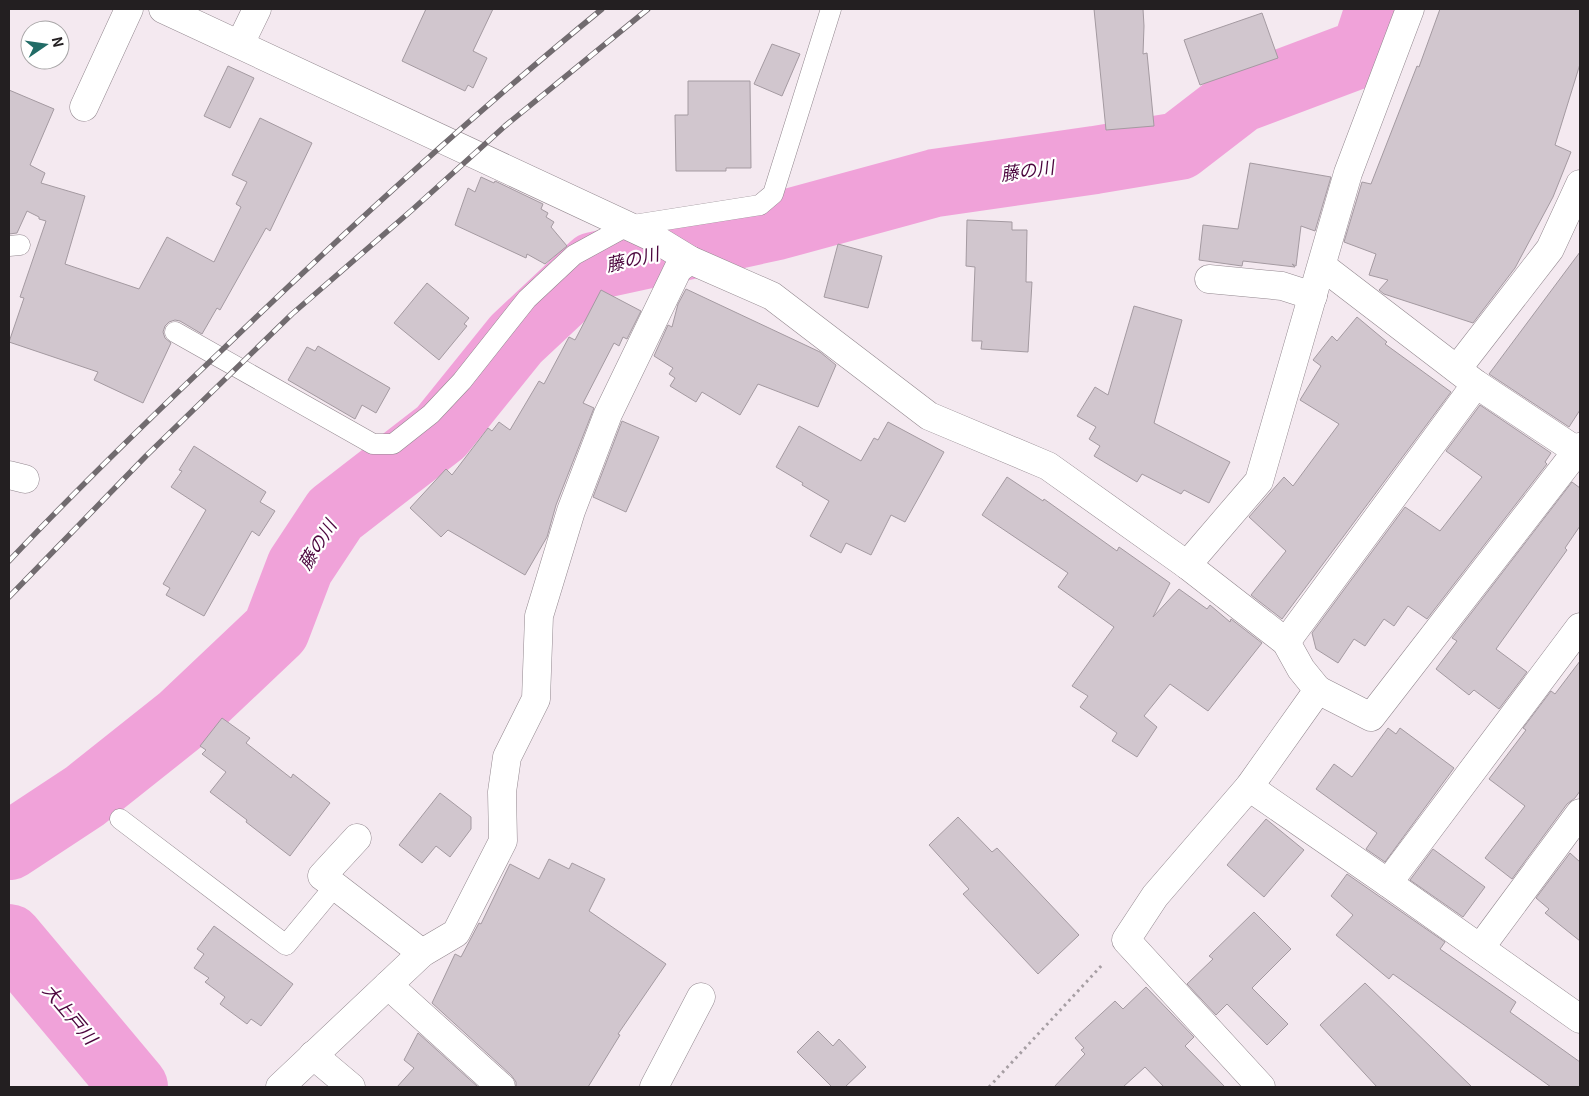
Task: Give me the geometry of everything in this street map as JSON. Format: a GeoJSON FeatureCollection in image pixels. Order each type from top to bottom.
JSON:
{"type":"FeatureCollection","features":[{"type":"Feature","properties":{"kind":"street"},"geometry":{"type":"LineString","coordinates":[[84,107],[129,9]]}},
{"type":"Feature","properties":{"kind":"street"},"geometry":{"type":"LineString","coordinates":[[163,9],[654,238],[686,258],[772,296],[929,416],[1048,466],[1187,565],[1286,642],[1301,669],[1318,690],[1370,717],[1579,450],[1467,377],[1322,266]]}},
{"type":"Feature","properties":{"kind":"street"},"geometry":{"type":"LineString","coordinates":[[240,44],[257,9]]}},
{"type":"Feature","properties":{"kind":"street"},"geometry":{"type":"LineString","coordinates":[[1187,565],[1259,481],[1348,174],[1410,9]]}},
{"type":"Feature","properties":{"kind":"street"},"geometry":{"type":"LineString","coordinates":[[1286,642],[1467,377],[1550,249],[1580,184]]}},
{"type":"Feature","properties":{"kind":"street"},"geometry":{"type":"LineString","coordinates":[[280,1087],[422,953],[456,933],[503,842],[502,792],[507,757],[536,699],[539,616],[570,511],[608,414],[678,269],[686,258]]}},
{"type":"Feature","properties":{"kind":"street"},"geometry":{"type":"LineString","coordinates":[[1209,279],[1282,286],[1313,296]]}},
{"type":"Feature","properties":{"kind":"street"},"geometry":{"type":"LineString","coordinates":[[1388,883],[1580,627]]}},
{"type":"Feature","properties":{"kind":"street"},"geometry":{"type":"LineString","coordinates":[[1262,1087],[1126,940],[1155,896],[1249,787],[1318,690]]}},
{"type":"Feature","properties":{"kind":"street"},"geometry":{"type":"LineString","coordinates":[[1249,787],[1579,1015]]}},
{"type":"Feature","properties":{"kind":"street"},"geometry":{"type":"LineString","coordinates":[[1480,948],[1580,814]]}},
{"type":"Feature","properties":{"kind":"street"},"geometry":{"type":"LineString","coordinates":[[357,838],[322,876],[422,953]]}},
{"type":"Feature","properties":{"kind":"street"},"geometry":{"type":"LineString","coordinates":[[388,986],[501,1087]]}},
{"type":"Feature","properties":{"kind":"street"},"geometry":{"type":"LineString","coordinates":[[654,1087],[701,997]]}},
{"type":"Feature","properties":{"kind":"street"},"geometry":{"type":"LineString","coordinates":[[314,1055],[351,1087]]}},
{"type":"Feature","properties":{"kind":"lane"},"geometry":{"type":"LineString","coordinates":[[175,332],[373,444],[393,444],[431,414],[462,381],[527,299],[574,255],[627,226],[760,205],[773,194],[831,9]]}},
{"type":"Feature","properties":{"kind":"lane"},"geometry":{"type":"LineString","coordinates":[[120,818],[286,945],[335,886]]}},
{"type":"Feature","properties":{"kind":"path"},"geometry":{"type":"LineString","coordinates":[[989,1087],[1126,940]]}},
{"type":"Feature","properties":{"kind":"building"},"geometry":{"type":"Polygon","coordinates":[[[426,9],[493,9],[473,51],[487,58],[473,88],[468,85],[465,91],[402,61],[426,9]]]}},
{"type":"Feature","properties":{"kind":"building"},"geometry":{"type":"Polygon","coordinates":[[[1094,9],[1143,9],[1143,54],[1147,53],[1154,126],[1106,130],[1094,9]]]}},
{"type":"Feature","properties":{"kind":"building"},"geometry":{"type":"Polygon","coordinates":[[[1440,9],[1580,9],[1580,64],[1555,145],[1571,152],[1553,197],[1515,268],[1473,323],[1384,294],[1379,290],[1388,280],[1369,275],[1376,254],[1344,242],[1362,182],[1371,184],[1417,66],[1419,67],[1440,9]]]}},
{"type":"Feature","properties":{"kind":"building"},"geometry":{"type":"Polygon","coordinates":[[[1262,13],[1278,58],[1200,85],[1184,40],[1262,13]]]}},
{"type":"Feature","properties":{"kind":"building"},"geometry":{"type":"Polygon","coordinates":[[[772,44],[800,54],[782,96],[754,84],[772,44]]]}},
{"type":"Feature","properties":{"kind":"building"},"geometry":{"type":"Polygon","coordinates":[[[228,66],[254,78],[230,128],[204,116],[228,66]]]}},
{"type":"Feature","properties":{"kind":"building"},"geometry":{"type":"Polygon","coordinates":[[[688,81],[750,81],[751,168],[726,168],[726,171],[676,171],[675,115],[688,115],[688,81]]]}},
{"type":"Feature","properties":{"kind":"building"},"geometry":{"type":"Polygon","coordinates":[[[9,90],[54,109],[30,165],[45,173],[41,183],[85,196],[65,264],[139,289],[167,237],[214,262],[241,207],[236,204],[247,182],[232,175],[260,118],[312,143],[270,231],[266,228],[220,310],[217,308],[202,334],[180,321],[169,322],[165,326],[163,332],[165,338],[171,343],[143,403],[94,380],[98,372],[9,342],[24,298],[20,297],[46,221],[27,211],[17,233],[9,234],[9,90]]]}},
{"type":"Feature","properties":{"kind":"building"},"geometry":{"type":"Polygon","coordinates":[[[1250,163],[1331,177],[1315,231],[1301,226],[1296,266],[1292,264],[1295,267],[1243,261],[1242,266],[1199,260],[1203,225],[1238,229],[1250,163]]]}},
{"type":"Feature","properties":{"kind":"building"},"geometry":{"type":"Polygon","coordinates":[[[481,177],[494,183],[495,181],[543,204],[541,209],[548,213],[546,217],[554,222],[551,227],[567,246],[545,264],[527,254],[526,258],[455,225],[468,188],[475,192],[481,177]]]}},
{"type":"Feature","properties":{"kind":"building"},"geometry":{"type":"Polygon","coordinates":[[[967,220],[1012,222],[1012,230],[1027,230],[1026,282],[1032,282],[1028,352],[981,349],[982,341],[972,341],[975,267],[966,266],[967,220]]]}},
{"type":"Feature","properties":{"kind":"building"},"geometry":{"type":"Polygon","coordinates":[[[838,244],[882,256],[868,308],[824,297],[838,244]]]}},
{"type":"Feature","properties":{"kind":"building"},"geometry":{"type":"Polygon","coordinates":[[[1580,252],[1580,410],[1569,427],[1489,374],[1580,252]]]}},
{"type":"Feature","properties":{"kind":"building"},"geometry":{"type":"Polygon","coordinates":[[[427,283],[469,318],[464,324],[467,326],[439,360],[394,323],[427,283]]]}},
{"type":"Feature","properties":{"kind":"building"},"geometry":{"type":"Polygon","coordinates":[[[686,289],[820,352],[836,365],[818,407],[758,384],[740,415],[702,392],[696,402],[670,386],[675,378],[669,374],[673,368],[654,356],[668,325],[672,327],[678,304],[686,289]]]}},
{"type":"Feature","properties":{"kind":"building"},"geometry":{"type":"Polygon","coordinates":[[[601,290],[641,311],[627,339],[623,337],[619,346],[614,343],[583,403],[594,408],[556,505],[547,537],[525,575],[448,530],[441,537],[410,508],[446,469],[452,475],[488,428],[492,431],[499,422],[510,430],[539,381],[544,384],[569,337],[575,340],[601,290]]]}},
{"type":"Feature","properties":{"kind":"building"},"geometry":{"type":"Polygon","coordinates":[[[1134,306],[1182,320],[1154,423],[1230,462],[1209,503],[1184,490],[1181,494],[1142,474],[1137,482],[1094,456],[1100,446],[1089,439],[1096,427],[1077,416],[1095,387],[1108,395],[1134,306]]]}},
{"type":"Feature","properties":{"kind":"building"},"geometry":{"type":"Polygon","coordinates":[[[1357,317],[1387,342],[1385,344],[1451,392],[1282,619],[1251,595],[1286,551],[1249,517],[1284,477],[1293,486],[1339,424],[1300,400],[1321,366],[1313,360],[1332,336],[1337,341],[1357,317]]]}},
{"type":"Feature","properties":{"kind":"building"},"geometry":{"type":"Polygon","coordinates":[[[318,346],[390,388],[376,413],[362,405],[355,419],[288,380],[307,347],[315,351],[318,346]]]}},
{"type":"Feature","properties":{"kind":"building"},"geometry":{"type":"Polygon","coordinates":[[[1480,405],[1551,453],[1545,462],[1547,464],[1427,619],[1408,606],[1394,626],[1384,619],[1365,646],[1354,639],[1338,663],[1316,649],[1312,633],[1405,507],[1440,531],[1482,477],[1446,451],[1480,405]]]}},
{"type":"Feature","properties":{"kind":"building"},"geometry":{"type":"Polygon","coordinates":[[[622,421],[659,437],[626,512],[593,497],[622,421]]]}},
{"type":"Feature","properties":{"kind":"building"},"geometry":{"type":"Polygon","coordinates":[[[888,422],[944,452],[905,522],[891,515],[871,555],[846,543],[841,553],[810,536],[829,501],[776,467],[799,426],[861,461],[874,438],[878,440],[888,422]]]}},
{"type":"Feature","properties":{"kind":"building"},"geometry":{"type":"Polygon","coordinates":[[[194,446],[266,492],[260,502],[275,511],[259,536],[252,531],[204,616],[166,595],[170,588],[163,584],[206,510],[171,487],[182,471],[179,470],[194,446]]]}},
{"type":"Feature","properties":{"kind":"building"},"geometry":{"type":"Polygon","coordinates":[[[1007,477],[1043,501],[1044,499],[1117,551],[1119,547],[1170,583],[1153,617],[1179,589],[1207,609],[1210,605],[1230,622],[1231,619],[1262,643],[1208,711],[1170,684],[1144,716],[1157,727],[1137,757],[1112,741],[1117,733],[1080,707],[1088,696],[1072,686],[1114,627],[1058,587],[1068,573],[982,515],[1007,477]]]}},
{"type":"Feature","properties":{"kind":"building"},"geometry":{"type":"Polygon","coordinates":[[[1572,482],[1580,488],[1580,526],[1565,548],[1567,550],[1496,649],[1527,672],[1499,709],[1474,690],[1469,695],[1436,669],[1457,641],[1452,638],[1572,482]]]}},
{"type":"Feature","properties":{"kind":"building"},"geometry":{"type":"Polygon","coordinates":[[[1580,661],[1580,791],[1567,804],[1512,879],[1485,858],[1525,806],[1489,779],[1526,730],[1523,728],[1551,691],[1555,694],[1580,661]]]}},
{"type":"Feature","properties":{"kind":"building"},"geometry":{"type":"Polygon","coordinates":[[[222,718],[250,738],[246,743],[291,778],[293,774],[330,803],[290,856],[210,792],[226,772],[202,754],[206,750],[200,746],[222,718]]]}},
{"type":"Feature","properties":{"kind":"building"},"geometry":{"type":"Polygon","coordinates":[[[1388,728],[1396,734],[1400,728],[1454,768],[1385,862],[1366,849],[1377,833],[1316,789],[1334,764],[1352,777],[1388,728]]]}},
{"type":"Feature","properties":{"kind":"building"},"geometry":{"type":"Polygon","coordinates":[[[440,793],[471,817],[471,829],[450,857],[436,846],[422,863],[399,845],[440,793]]]}},
{"type":"Feature","properties":{"kind":"building"},"geometry":{"type":"Polygon","coordinates":[[[958,817],[992,852],[997,848],[1079,935],[1038,974],[963,894],[969,889],[929,845],[958,817]]]}},
{"type":"Feature","properties":{"kind":"building"},"geometry":{"type":"Polygon","coordinates":[[[1266,819],[1304,850],[1264,897],[1227,865],[1266,819]]]}},
{"type":"Feature","properties":{"kind":"building"},"geometry":{"type":"Polygon","coordinates":[[[1433,849],[1485,887],[1463,917],[1410,880],[1433,849]]]}},
{"type":"Feature","properties":{"kind":"building"},"geometry":{"type":"Polygon","coordinates":[[[1570,853],[1580,862],[1580,941],[1545,913],[1549,909],[1536,898],[1570,853]]]}},
{"type":"Feature","properties":{"kind":"building"},"geometry":{"type":"Polygon","coordinates":[[[549,859],[569,869],[572,863],[605,879],[589,911],[666,964],[618,1034],[620,1035],[588,1087],[516,1087],[516,1082],[511,1075],[432,1003],[455,954],[461,957],[479,923],[481,924],[510,864],[539,879],[549,859]]]}},
{"type":"Feature","properties":{"kind":"building"},"geometry":{"type":"Polygon","coordinates":[[[1347,874],[1445,942],[1440,949],[1516,1002],[1510,1012],[1580,1062],[1580,1087],[1551,1087],[1393,974],[1389,979],[1336,935],[1353,915],[1331,896],[1347,874]]]}},
{"type":"Feature","properties":{"kind":"building"},"geometry":{"type":"Polygon","coordinates":[[[1254,912],[1291,949],[1252,988],[1288,1024],[1267,1045],[1227,1004],[1216,1015],[1187,984],[1213,959],[1209,956],[1254,912]]]}},
{"type":"Feature","properties":{"kind":"building"},"geometry":{"type":"Polygon","coordinates":[[[214,926],[293,984],[261,1026],[251,1019],[247,1024],[220,1004],[225,997],[205,982],[209,978],[194,968],[204,954],[197,949],[214,926]]]}},
{"type":"Feature","properties":{"kind":"building"},"geometry":{"type":"Polygon","coordinates":[[[1365,983],[1472,1087],[1377,1087],[1320,1025],[1365,983]]]}},
{"type":"Feature","properties":{"kind":"building"},"geometry":{"type":"Polygon","coordinates":[[[1146,987],[1194,1037],[1185,1046],[1225,1087],[1164,1087],[1145,1067],[1123,1087],[1054,1087],[1085,1054],[1081,1050],[1084,1048],[1075,1038],[1115,1001],[1123,1009],[1146,987]]]}},
{"type":"Feature","properties":{"kind":"building"},"geometry":{"type":"Polygon","coordinates":[[[818,1031],[833,1046],[839,1039],[866,1067],[845,1087],[832,1087],[797,1052],[818,1031]]]}},
{"type":"Feature","properties":{"kind":"building"},"geometry":{"type":"Polygon","coordinates":[[[418,1033],[478,1087],[397,1087],[414,1068],[404,1060],[418,1033]]]}},
{"type":"Feature","properties":{"kind":"waterway","name":"藤の川"},"geometry":{"type":"LineString","coordinates":[[9,846],[85,796],[183,718],[276,630],[300,567],[335,514],[441,432],[516,339],[594,266],[777,226],[935,183],[1179,146],[1240,99],[1365,52],[1379,9]]}},
{"type":"Feature","properties":{"kind":"waterway","name":"大上戸川"},"geometry":{"type":"LineString","coordinates":[[9,938],[134,1087]]}},
{"type":"Feature","properties":{"kind":"railway"},"geometry":{"type":"LineString","coordinates":[[9,561],[140,429],[313,263],[504,91],[602,9]]}},
{"type":"Feature","properties":{"kind":"railway"},"geometry":{"type":"LineString","coordinates":[[9,597],[146,456],[292,314],[505,126],[648,9]]}}]}
